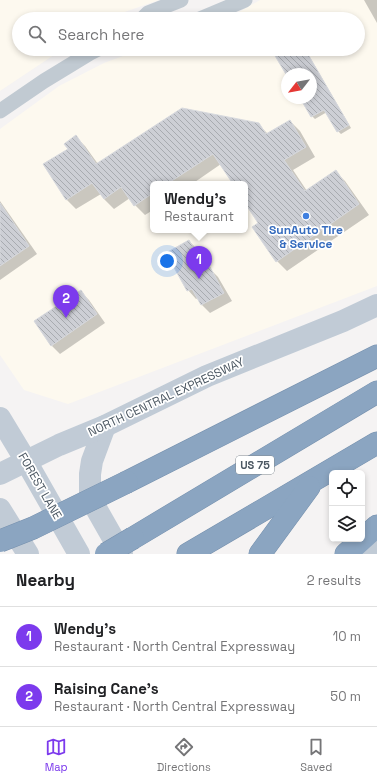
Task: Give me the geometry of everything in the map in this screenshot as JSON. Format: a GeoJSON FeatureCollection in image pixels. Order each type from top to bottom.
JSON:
{"type":"FeatureCollection","features":[{"type":"Feature","properties":{"kind":"highway"},"geometry":{"type":"LineString","coordinates":[[0,541],[33,528],[127,482],[377,356]]}},
{"type":"Feature","properties":{"kind":"highway","name":"US 75"},"geometry":{"type":"LineString","coordinates":[[106,554],[128,546],[377,392]]}},
{"type":"Feature","properties":{"kind":"highway"},"geometry":{"type":"LineString","coordinates":[[188,554],[377,443]]}},
{"type":"Feature","properties":{"kind":"highway"},"geometry":{"type":"LineString","coordinates":[[260,554],[314,479]]}},
{"type":"Feature","properties":{"kind":"highway"},"geometry":{"type":"LineString","coordinates":[[346,554],[377,526]]}},
{"type":"Feature","properties":{"kind":"main road","name":"NORTH CENTRAL EXPRESSWAY"},"geometry":{"type":"LineString","coordinates":[[0,474],[59,445],[105,426],[207,376],[344,322],[377,305]]}},
{"type":"Feature","properties":{"kind":"main road","name":"FOREST LANE"},"geometry":{"type":"LineString","coordinates":[[0,418],[79,554]]}},
{"type":"Feature","properties":{"kind":"main road"},"geometry":{"type":"LineString","coordinates":[[105,426],[92,460],[90,492],[98,510],[128,546]]}},
{"type":"Feature","properties":{"kind":"main road"},"geometry":{"type":"LineString","coordinates":[[0,508],[28,554]]}},
{"type":"Feature","properties":{"kind":"main road"},"geometry":{"type":"LineString","coordinates":[[360,554],[377,546]]}},
{"type":"Feature","properties":{"kind":"street"},"geometry":{"type":"LineString","coordinates":[[151,12],[181,0]]}},
{"type":"Feature","properties":{"kind":"street"},"geometry":{"type":"LineString","coordinates":[[217,12],[245,0]]}},
{"type":"Feature","properties":{"kind":"street"},"geometry":{"type":"LineString","coordinates":[[0,111],[44,81],[85,56]]}},
{"type":"Feature","properties":{"kind":"shaded area"},"geometry":{"type":"Polygon","coordinates":[[[0,0],[159,0],[124,12],[12,12],[12,56],[52,56],[0,91],[0,0]]]}},
{"type":"Feature","properties":{"kind":"shaded area"},"geometry":{"type":"Polygon","coordinates":[[[260,0],[377,0],[377,286],[68,404],[24,390],[0,355],[0,129],[59,86],[104,63],[123,56],[365,56],[365,12],[238,12],[260,0]]]}},
{"type":"Feature","properties":{"kind":"building"},"geometry":{"type":"Polygon","coordinates":[[[275,56],[309,56],[316,68],[282,68],[275,56]]]}},
{"type":"Feature","properties":{"kind":"building"},"geometry":{"type":"Polygon","coordinates":[[[317,70],[349,125],[337,132],[324,110],[311,117],[303,104],[317,104],[317,70]]]}},
{"type":"Feature","properties":{"kind":"building"},"geometry":{"type":"Polygon","coordinates":[[[182,108],[259,123],[266,134],[290,120],[306,147],[284,160],[305,191],[336,170],[359,204],[276,262],[252,227],[258,223],[248,208],[248,181],[231,181],[213,154],[172,181],[150,181],[150,195],[134,206],[121,187],[104,199],[92,183],[66,200],[43,164],[68,149],[64,144],[76,135],[96,164],[182,108]]]}},
{"type":"Feature","properties":{"kind":"building"},"geometry":{"type":"Polygon","coordinates":[[[0,203],[29,246],[0,266],[0,203]]]}},
{"type":"Feature","properties":{"kind":"building"},"geometry":{"type":"Polygon","coordinates":[[[189,240],[206,269],[210,267],[224,293],[201,305],[192,289],[187,291],[166,253],[189,240]]]}},
{"type":"Feature","properties":{"kind":"building"},"geometry":{"type":"Polygon","coordinates":[[[81,290],[97,314],[51,346],[34,321],[81,290]]]}},
{"type":"Feature","properties":{"kind":"place","name":"SunAuto Tire & Service"},"geometry":{"type":"Point","coordinates":[306,216]}},
{"type":"Feature","properties":{"kind":"place","name":"Wendy's"},"geometry":{"type":"Point","coordinates":[199,279]}},
{"type":"Feature","properties":{"kind":"place","name":"Raising Cane's"},"geometry":{"type":"Point","coordinates":[66,318]}}]}
